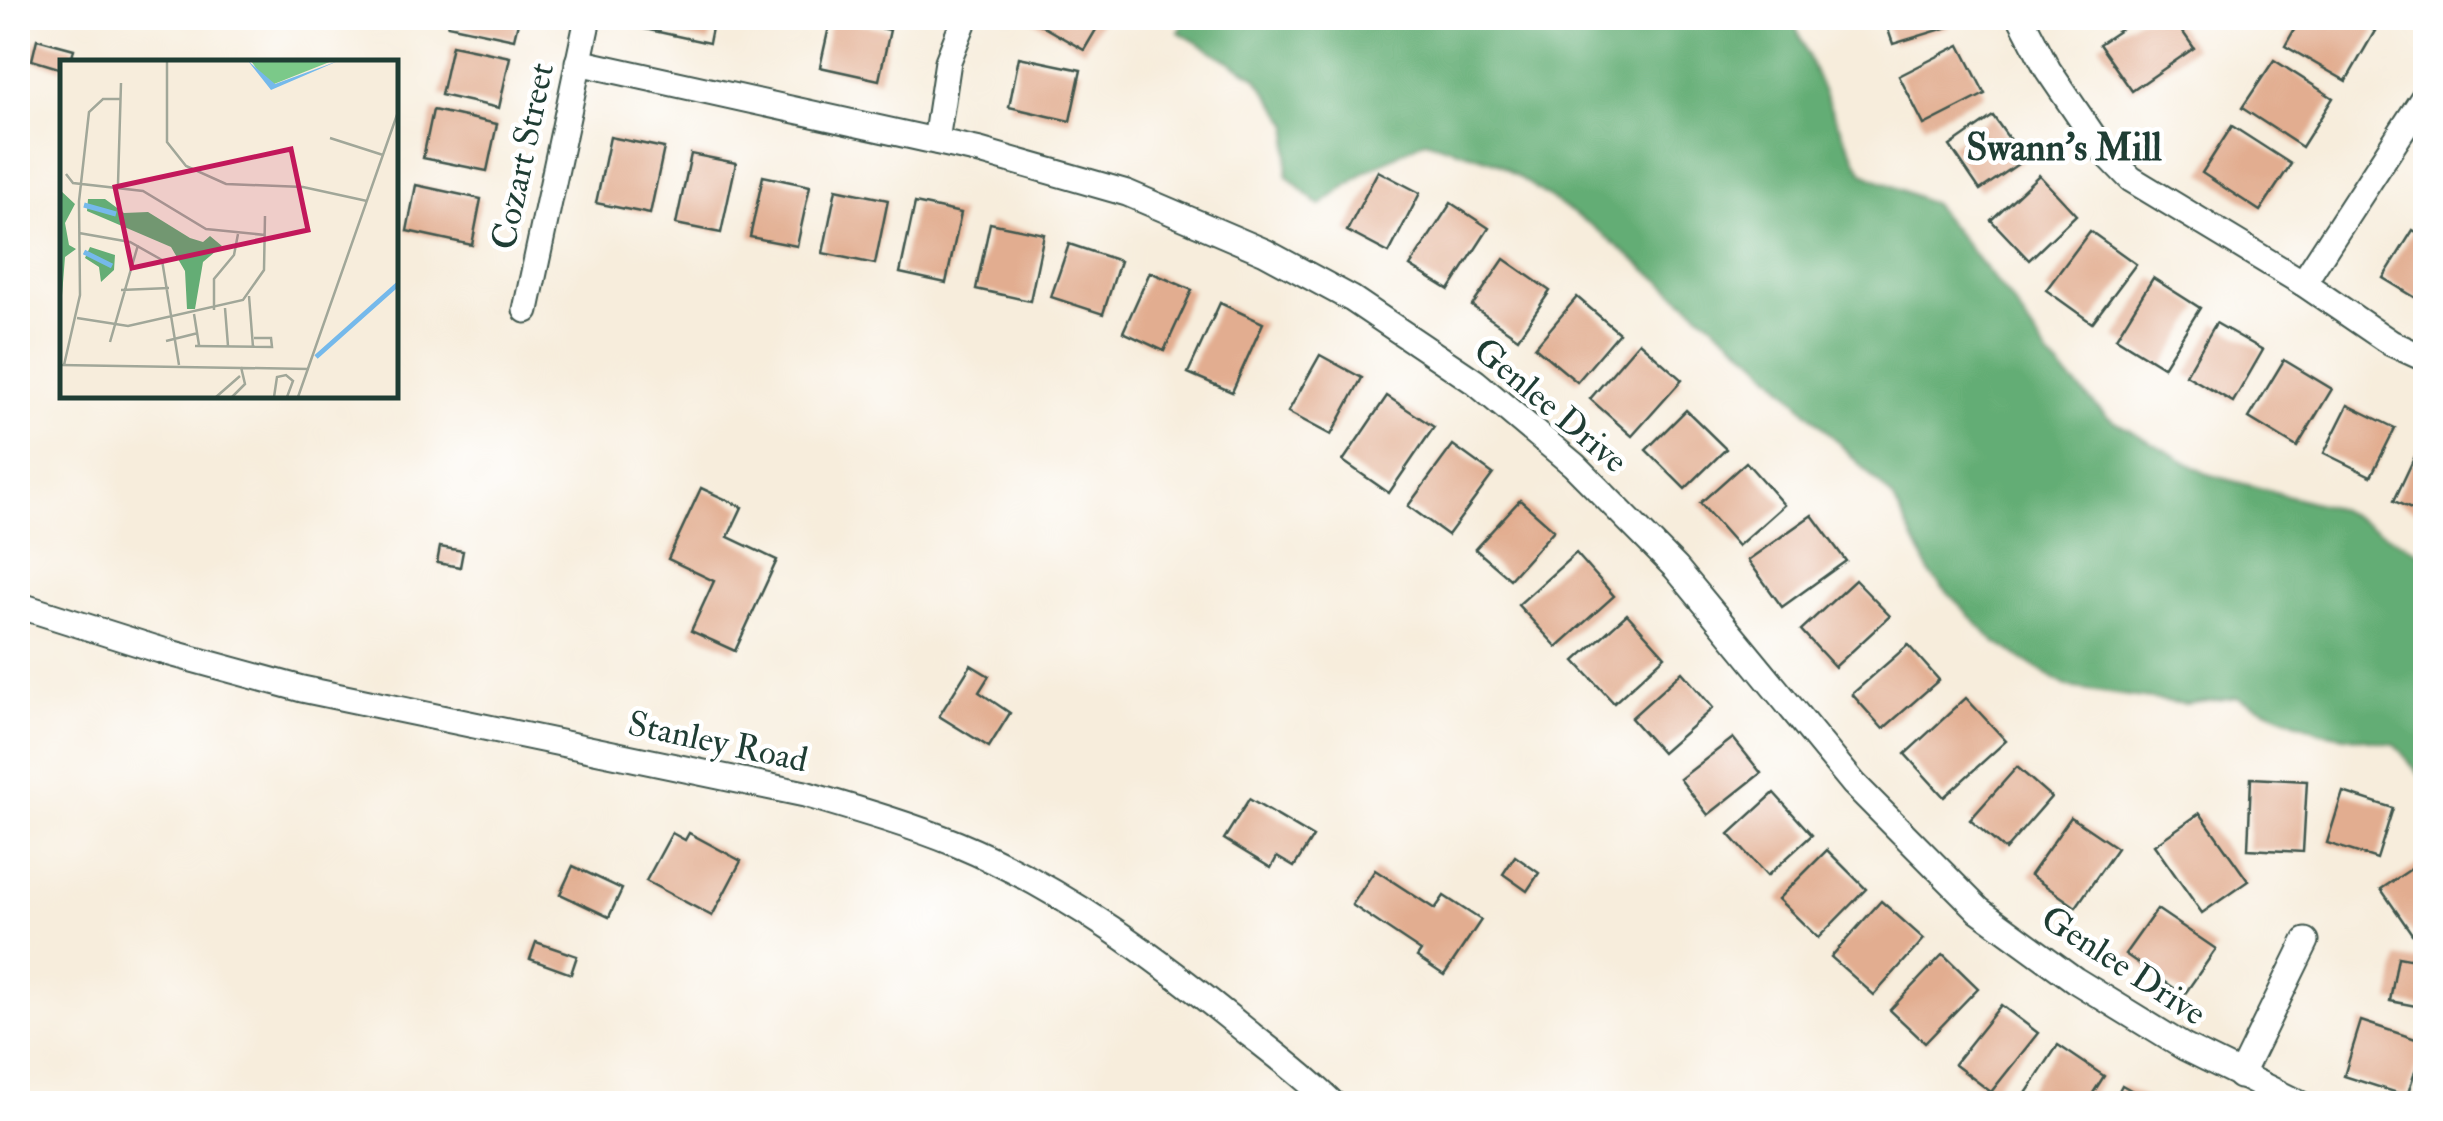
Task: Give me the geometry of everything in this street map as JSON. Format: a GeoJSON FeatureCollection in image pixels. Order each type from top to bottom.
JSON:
{"type":"FeatureCollection","features":[{"type":"Feature","properties":{"kind":"street","name":"Cozart Street"},"geometry":{"type":"LineString","coordinates":[[526,310],[588,18]]}},
{"type":"Feature","properties":{"kind":"street"},"geometry":{"type":"LineString","coordinates":[[936,142],[948,61],[965,18]]}},
{"type":"Feature","properties":{"kind":"street"},"geometry":{"type":"LineString","coordinates":[[2021,18],[2048,70],[2101,148],[2131,179],[2302,283],[2390,343],[2426,360]]}},
{"type":"Feature","properties":{"kind":"street","name":"Genlee Drive"},"geometry":{"type":"LineString","coordinates":[[578,62],[936,142],[1126,193],[1265,252],[1352,299],[1475,382],[1574,464],[1676,568],[1854,784],[1979,910],[2075,980],[2184,1047],[2300,1104]]}},
{"type":"Feature","properties":{"kind":"street"},"geometry":{"type":"LineString","coordinates":[[2302,283],[2426,94]]}},
{"type":"Feature","properties":{"kind":"street","name":"Stanley Road"},"geometry":{"type":"LineString","coordinates":[[18,605],[302,689],[805,794],[960,845],[1019,874],[1123,937],[1186,982],[1333,1104]]}},
{"type":"Feature","properties":{"kind":"street"},"geometry":{"type":"LineString","coordinates":[[2240,1076],[2306,941]]}},
{"type":"Feature","properties":{"kind":"green space"},"geometry":{"type":"Polygon","coordinates":[[[1185,18],[1792,18],[1863,173],[1933,204],[2015,305],[2050,359],[2107,417],[2207,474],[2338,509],[2425,555],[2425,781],[2394,744],[2321,732],[2238,697],[2185,704],[2068,687],[1995,642],[1932,576],[1893,498],[1755,358],[1594,227],[1496,162],[1425,140],[1365,172],[1320,206],[1287,176],[1290,125],[1256,77],[1179,32],[1185,18]]]}},
{"type":"Feature","properties":{"kind":"building"},"geometry":{"type":"Polygon","coordinates":[[[450,18],[519,18],[514,39],[448,25],[450,18]]]}},
{"type":"Feature","properties":{"kind":"building"},"geometry":{"type":"Polygon","coordinates":[[[648,18],[714,18],[709,43],[645,29],[648,18]]]}},
{"type":"Feature","properties":{"kind":"building"},"geometry":{"type":"Polygon","coordinates":[[[831,18],[890,30],[879,80],[820,67],[831,18]]]}},
{"type":"Feature","properties":{"kind":"building"},"geometry":{"type":"Polygon","coordinates":[[[1028,18],[1103,18],[1084,50],[1028,18]]]}},
{"type":"Feature","properties":{"kind":"building"},"geometry":{"type":"Polygon","coordinates":[[[1884,18],[1946,18],[1949,27],[1893,44],[1884,18]]]}},
{"type":"Feature","properties":{"kind":"building"},"geometry":{"type":"Polygon","coordinates":[[[2138,18],[2173,18],[2194,48],[2132,91],[2099,44],[2138,18]]]}},
{"type":"Feature","properties":{"kind":"building"},"geometry":{"type":"Polygon","coordinates":[[[2301,18],[2351,18],[2375,31],[2346,81],[2285,46],[2301,18]]]}},
{"type":"Feature","properties":{"kind":"building"},"geometry":{"type":"Polygon","coordinates":[[[37,39],[74,49],[71,60],[60,60],[60,68],[32,60],[37,39]]]}},
{"type":"Feature","properties":{"kind":"building"},"geometry":{"type":"Polygon","coordinates":[[[452,45],[510,57],[499,108],[441,95],[452,45]]]}},
{"type":"Feature","properties":{"kind":"building"},"geometry":{"type":"Polygon","coordinates":[[[1960,45],[1985,94],[1924,125],[1899,76],[1960,45]]]}},
{"type":"Feature","properties":{"kind":"building"},"geometry":{"type":"Polygon","coordinates":[[[1019,57],[1081,70],[1070,121],[1009,107],[1019,57]]]}},
{"type":"Feature","properties":{"kind":"building"},"geometry":{"type":"Polygon","coordinates":[[[2274,60],[2333,98],[2302,147],[2242,108],[2274,60]]]}},
{"type":"Feature","properties":{"kind":"building"},"geometry":{"type":"Polygon","coordinates":[[[433,110],[497,124],[487,171],[423,158],[433,110]]]}},
{"type":"Feature","properties":{"kind":"building"},"geometry":{"type":"Polygon","coordinates":[[[1993,116],[2024,160],[1980,190],[1950,146],[1993,116]]]}},
{"type":"Feature","properties":{"kind":"building"},"geometry":{"type":"Polygon","coordinates":[[[2232,126],[2291,164],[2260,211],[2202,173],[2232,126]]]}},
{"type":"Feature","properties":{"kind":"building"},"geometry":{"type":"Polygon","coordinates":[[[610,137],[664,148],[650,214],[596,203],[610,137]]]}},
{"type":"Feature","properties":{"kind":"building"},"geometry":{"type":"Polygon","coordinates":[[[691,154],[736,163],[721,233],[676,224],[691,154]]]}},
{"type":"Feature","properties":{"kind":"building"},"geometry":{"type":"Polygon","coordinates":[[[1378,171],[1420,193],[1389,253],[1347,231],[1378,171]]]}},
{"type":"Feature","properties":{"kind":"building"},"geometry":{"type":"Polygon","coordinates":[[[2039,175],[2076,215],[2029,260],[1991,220],[2039,175]]]}},
{"type":"Feature","properties":{"kind":"building"},"geometry":{"type":"Polygon","coordinates":[[[763,176],[810,186],[797,246],[750,237],[763,176]]]}},
{"type":"Feature","properties":{"kind":"building"},"geometry":{"type":"Polygon","coordinates":[[[416,185],[481,199],[472,245],[407,231],[416,185]]]}},
{"type":"Feature","properties":{"kind":"building"},"geometry":{"type":"Polygon","coordinates":[[[836,189],[888,200],[875,264],[823,253],[836,189]]]}},
{"type":"Feature","properties":{"kind":"building"},"geometry":{"type":"Polygon","coordinates":[[[915,203],[961,213],[946,283],[900,273],[915,203]]]}},
{"type":"Feature","properties":{"kind":"building"},"geometry":{"type":"Polygon","coordinates":[[[1451,203],[1489,228],[1449,290],[1410,266],[1451,203]]]}},
{"type":"Feature","properties":{"kind":"building"},"geometry":{"type":"Polygon","coordinates":[[[990,223],[1044,234],[1030,301],[976,289],[990,223]]]}},
{"type":"Feature","properties":{"kind":"building"},"geometry":{"type":"Polygon","coordinates":[[[2413,230],[2426,238],[2426,304],[2383,278],[2413,230]]]}},
{"type":"Feature","properties":{"kind":"building"},"geometry":{"type":"Polygon","coordinates":[[[2090,231],[2136,264],[2092,323],[2046,290],[2090,231]]]}},
{"type":"Feature","properties":{"kind":"building"},"geometry":{"type":"Polygon","coordinates":[[[1069,244],[1120,261],[1103,314],[1051,297],[1069,244]]]}},
{"type":"Feature","properties":{"kind":"building"},"geometry":{"type":"Polygon","coordinates":[[[1504,259],[1550,291],[1518,338],[1472,306],[1504,259]]]}},
{"type":"Feature","properties":{"kind":"building"},"geometry":{"type":"Polygon","coordinates":[[[1150,272],[1192,290],[1164,351],[1123,332],[1150,272]]]}},
{"type":"Feature","properties":{"kind":"building"},"geometry":{"type":"Polygon","coordinates":[[[2153,278],[2200,308],[2163,367],[2116,338],[2153,278]]]}},
{"type":"Feature","properties":{"kind":"building"},"geometry":{"type":"Polygon","coordinates":[[[1577,297],[1619,333],[1577,382],[1535,347],[1577,297]]]}},
{"type":"Feature","properties":{"kind":"building"},"geometry":{"type":"Polygon","coordinates":[[[1220,303],[1263,323],[1232,392],[1188,373],[1220,303]]]}},
{"type":"Feature","properties":{"kind":"building"},"geometry":{"type":"Polygon","coordinates":[[[2216,323],[2263,350],[2233,402],[2186,375],[2216,323]]]}},
{"type":"Feature","properties":{"kind":"building"},"geometry":{"type":"Polygon","coordinates":[[[1639,342],[1682,380],[1632,436],[1590,399],[1639,342]]]}},
{"type":"Feature","properties":{"kind":"building"},"geometry":{"type":"Polygon","coordinates":[[[1320,355],[1362,378],[1331,435],[1288,412],[1320,355]]]}},
{"type":"Feature","properties":{"kind":"building"},"geometry":{"type":"Polygon","coordinates":[[[2284,360],[2332,389],[2297,447],[2249,418],[2284,360]]]}},
{"type":"Feature","properties":{"kind":"building"},"geometry":{"type":"Polygon","coordinates":[[[1387,396],[1434,427],[1389,493],[1343,461],[1387,396]]]}},
{"type":"Feature","properties":{"kind":"building"},"geometry":{"type":"Polygon","coordinates":[[[2348,405],[2395,428],[2371,476],[2324,453],[2348,405]]]}},
{"type":"Feature","properties":{"kind":"building"},"geometry":{"type":"Polygon","coordinates":[[[1686,410],[1726,449],[1685,489],[1646,450],[1686,410]]]}},
{"type":"Feature","properties":{"kind":"building"},"geometry":{"type":"Polygon","coordinates":[[[2423,439],[2426,440],[2426,516],[2394,501],[2423,439]]]}},
{"type":"Feature","properties":{"kind":"building"},"geometry":{"type":"Polygon","coordinates":[[[1453,445],[1493,474],[1448,535],[1408,506],[1453,445]]]}},
{"type":"Feature","properties":{"kind":"building"},"geometry":{"type":"Polygon","coordinates":[[[1746,462],[1784,505],[1738,546],[1700,503],[1746,462]]]}},
{"type":"Feature","properties":{"kind":"building"},"geometry":{"type":"Polygon","coordinates":[[[701,488],[742,507],[728,537],[777,560],[735,651],[691,631],[714,581],[668,559],[701,488]]]}},
{"type":"Feature","properties":{"kind":"building"},"geometry":{"type":"Polygon","coordinates":[[[1520,500],[1554,530],[1510,579],[1475,549],[1520,500]]]}},
{"type":"Feature","properties":{"kind":"building"},"geometry":{"type":"Polygon","coordinates":[[[1812,515],[1846,561],[1782,607],[1748,560],[1812,515]]]}},
{"type":"Feature","properties":{"kind":"building"},"geometry":{"type":"Polygon","coordinates":[[[440,547],[463,551],[460,567],[437,563],[440,547]]]}},
{"type":"Feature","properties":{"kind":"building"},"geometry":{"type":"Polygon","coordinates":[[[1576,553],[1614,596],[1557,647],[1518,605],[1576,553]]]}},
{"type":"Feature","properties":{"kind":"building"},"geometry":{"type":"Polygon","coordinates":[[[1855,580],[1890,616],[1835,667],[1801,630],[1855,580]]]}},
{"type":"Feature","properties":{"kind":"building"},"geometry":{"type":"Polygon","coordinates":[[[1627,614],[1665,656],[1614,703],[1575,661],[1627,614]]]}},
{"type":"Feature","properties":{"kind":"building"},"geometry":{"type":"Polygon","coordinates":[[[1908,645],[1939,680],[1883,729],[1852,694],[1908,645]]]}},
{"type":"Feature","properties":{"kind":"building"},"geometry":{"type":"Polygon","coordinates":[[[971,665],[989,676],[979,692],[1010,713],[989,747],[939,716],[971,665]]]}},
{"type":"Feature","properties":{"kind":"building"},"geometry":{"type":"Polygon","coordinates":[[[1682,672],[1713,708],[1662,753],[1631,718],[1682,672]]]}},
{"type":"Feature","properties":{"kind":"building"},"geometry":{"type":"Polygon","coordinates":[[[1966,698],[2006,741],[1944,797],[1905,754],[1966,698]]]}},
{"type":"Feature","properties":{"kind":"building"},"geometry":{"type":"Polygon","coordinates":[[[1733,738],[1761,773],[1708,815],[1680,779],[1733,738]]]}},
{"type":"Feature","properties":{"kind":"building"},"geometry":{"type":"Polygon","coordinates":[[[2017,767],[2051,797],[2005,850],[1970,820],[2017,767]]]}},
{"type":"Feature","properties":{"kind":"building"},"geometry":{"type":"Polygon","coordinates":[[[2251,778],[2307,781],[2303,852],[2248,849],[2251,778]]]}},
{"type":"Feature","properties":{"kind":"building"},"geometry":{"type":"Polygon","coordinates":[[[2343,792],[2393,808],[2377,859],[2327,843],[2343,792]]]}},
{"type":"Feature","properties":{"kind":"building"},"geometry":{"type":"Polygon","coordinates":[[[1774,793],[1812,835],[1767,876],[1729,834],[1774,793]]]}},
{"type":"Feature","properties":{"kind":"building"},"geometry":{"type":"Polygon","coordinates":[[[1249,799],[1313,837],[1294,867],[1277,857],[1271,868],[1224,839],[1249,799]]]}},
{"type":"Feature","properties":{"kind":"building"},"geometry":{"type":"Polygon","coordinates":[[[2200,813],[2248,881],[2202,913],[2154,845],[2200,813]]]}},
{"type":"Feature","properties":{"kind":"building"},"geometry":{"type":"Polygon","coordinates":[[[2071,817],[2117,848],[2076,907],[2030,875],[2071,817]]]}},
{"type":"Feature","properties":{"kind":"building"},"geometry":{"type":"Polygon","coordinates":[[[672,833],[685,840],[689,833],[741,861],[712,916],[646,881],[672,833]]]}},
{"type":"Feature","properties":{"kind":"building"},"geometry":{"type":"Polygon","coordinates":[[[1827,850],[1866,889],[1818,938],[1778,899],[1827,850]]]}},
{"type":"Feature","properties":{"kind":"building"},"geometry":{"type":"Polygon","coordinates":[[[1515,856],[1539,873],[1527,891],[1503,874],[1515,856]]]}},
{"type":"Feature","properties":{"kind":"building"},"geometry":{"type":"Polygon","coordinates":[[[2426,859],[2426,925],[2412,934],[2381,889],[2426,859]]]}},
{"type":"Feature","properties":{"kind":"building"},"geometry":{"type":"Polygon","coordinates":[[[573,866],[622,889],[609,917],[560,894],[573,866]]]}},
{"type":"Feature","properties":{"kind":"building"},"geometry":{"type":"Polygon","coordinates":[[[1375,870],[1435,909],[1444,896],[1481,920],[1444,975],[1417,957],[1421,951],[1352,905],[1375,870]]]}},
{"type":"Feature","properties":{"kind":"building"},"geometry":{"type":"Polygon","coordinates":[[[1881,901],[1924,939],[1874,995],[1831,957],[1881,901]]]}},
{"type":"Feature","properties":{"kind":"building"},"geometry":{"type":"Polygon","coordinates":[[[2157,909],[2216,949],[2184,995],[2125,954],[2157,909]]]}},
{"type":"Feature","properties":{"kind":"building"},"geometry":{"type":"Polygon","coordinates":[[[536,942],[577,956],[571,974],[530,959],[536,942]]]}},
{"type":"Feature","properties":{"kind":"building"},"geometry":{"type":"Polygon","coordinates":[[[1943,954],[1978,988],[1925,1043],[1890,1010],[1943,954]]]}},
{"type":"Feature","properties":{"kind":"building"},"geometry":{"type":"Polygon","coordinates":[[[2398,957],[2426,962],[2426,1008],[2390,1001],[2398,957]]]}},
{"type":"Feature","properties":{"kind":"building"},"geometry":{"type":"Polygon","coordinates":[[[2001,1005],[2038,1033],[1991,1092],[1954,1064],[2001,1005]]]}},
{"type":"Feature","properties":{"kind":"building"},"geometry":{"type":"Polygon","coordinates":[[[2361,1021],[2425,1042],[2407,1096],[2344,1076],[2361,1021]]]}},
{"type":"Feature","properties":{"kind":"building"},"geometry":{"type":"Polygon","coordinates":[[[2058,1045],[2104,1076],[2086,1104],[2019,1104],[2058,1045]]]}},
{"type":"Feature","properties":{"kind":"building"},"geometry":{"type":"Polygon","coordinates":[[[2122,1085],[2156,1104],[2112,1104],[2122,1085]]]}},
{"type":"Feature","properties":{"kind":"district","name":"Swann's Mill"},"geometry":{"type":"Point","coordinates":[2064,147]}}]}
